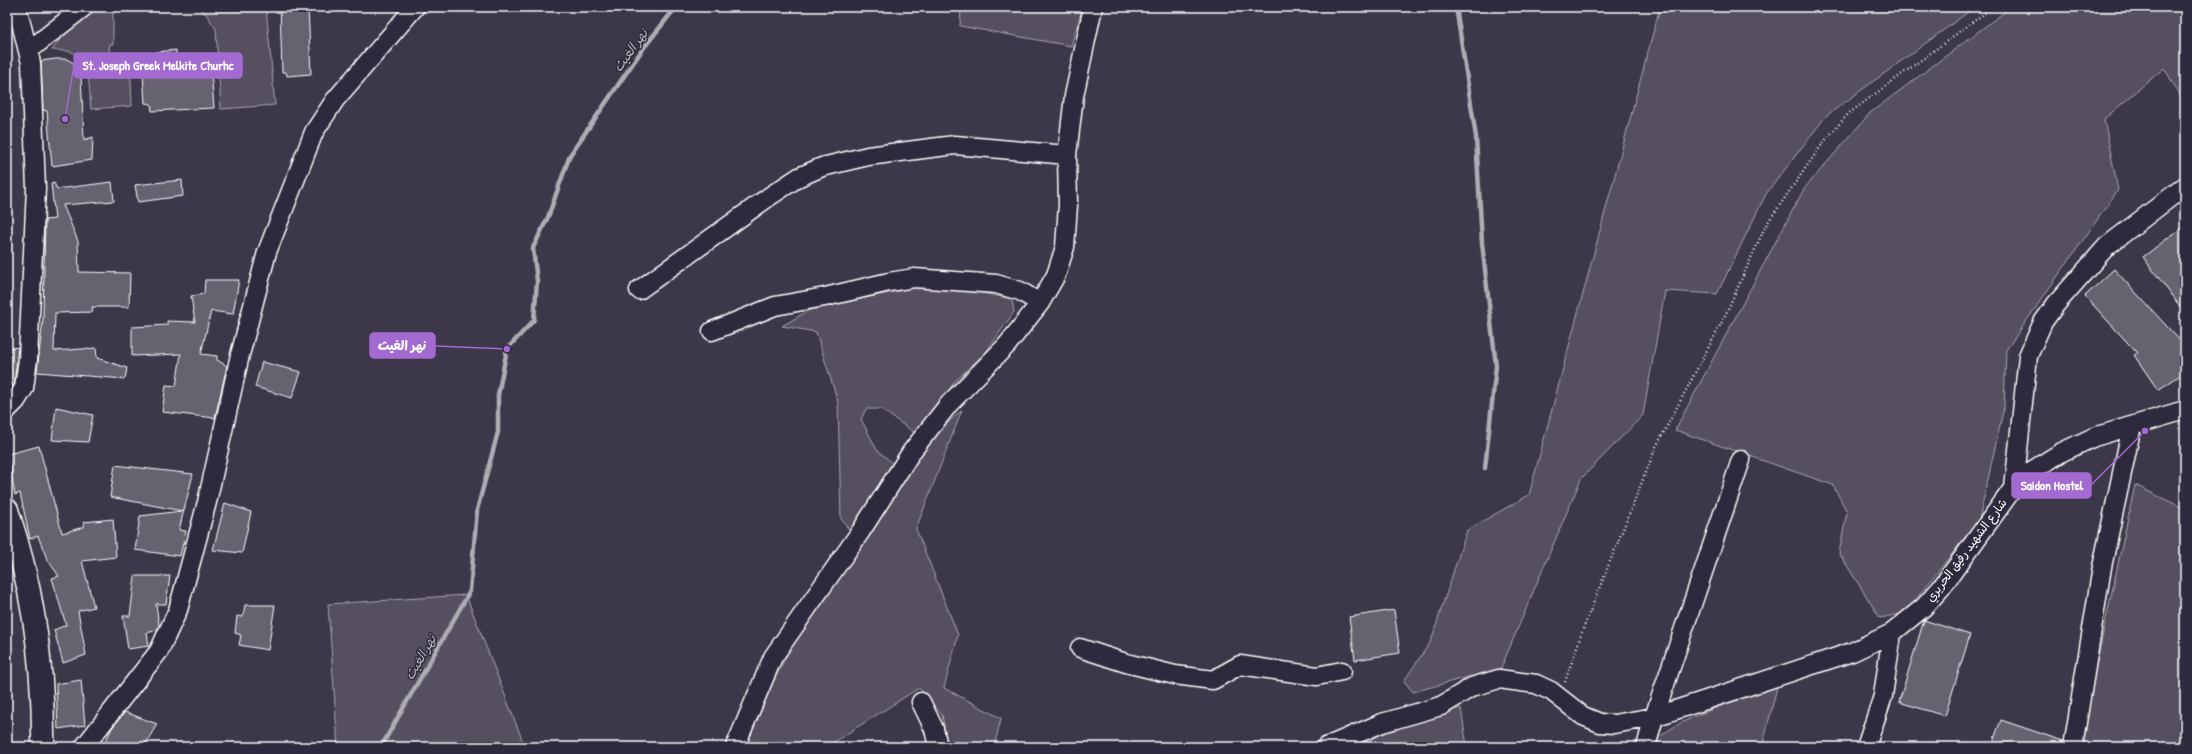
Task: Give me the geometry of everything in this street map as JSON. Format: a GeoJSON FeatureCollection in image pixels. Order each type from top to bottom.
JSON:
{"type":"FeatureCollection","features":[{"type":"Feature","properties":{"kind":"main road"},"geometry":{"type":"LineString","coordinates":[[7,510],[27,578],[32,608],[38,651],[43,747]]}},
{"type":"Feature","properties":{"kind":"street"},"geometry":{"type":"LineString","coordinates":[[7,410],[16,401],[24,388],[28,358],[36,188],[31,63],[17,7]]}},
{"type":"Feature","properties":{"kind":"street"},"geometry":{"type":"LineString","coordinates":[[28,51],[84,7]]}},
{"type":"Feature","properties":{"kind":"street"},"geometry":{"type":"LineString","coordinates":[[84,747],[159,651],[178,610],[207,502],[240,355],[267,252],[314,132],[335,100],[415,7]]}},
{"type":"Feature","properties":{"kind":"street"},"geometry":{"type":"LineString","coordinates":[[735,747],[773,657],[861,531],[912,451],[949,404],[1007,345],[1040,303],[1056,275],[1065,247],[1068,205],[1067,155],[1074,96],[1093,7]]}},
{"type":"Feature","properties":{"kind":"street"},"geometry":{"type":"LineString","coordinates":[[639,290],[770,196],[799,177],[822,167],[868,156],[955,145],[1067,155]]}},
{"type":"Feature","properties":{"kind":"street"},"geometry":{"type":"LineString","coordinates":[[2014,487],[2028,356],[2043,322],[2056,304],[2107,246],[2185,186]]}},
{"type":"Feature","properties":{"kind":"street"},"geometry":{"type":"LineString","coordinates":[[712,331],[774,306],[914,278],[936,278],[996,284],[1020,291],[1040,303]]}},
{"type":"Feature","properties":{"kind":"street","name":"شارع الشهيد رفيق الحريري"},"geometry":{"type":"LineString","coordinates":[[1326,747],[1382,723],[1441,706],[1484,682],[1500,679],[1518,680],[1536,684],[1560,697],[1583,716],[1600,723],[1614,724],[1654,717],[1852,652],[1892,632],[1924,607],[1941,588],[2014,487],[2033,470],[2062,452],[2094,437],[2185,410]]}},
{"type":"Feature","properties":{"kind":"street"},"geometry":{"type":"LineString","coordinates":[[2073,747],[2102,567],[2132,426]]}},
{"type":"Feature","properties":{"kind":"street"},"geometry":{"type":"LineString","coordinates":[[1646,747],[1654,717],[1741,460]]}},
{"type":"Feature","properties":{"kind":"street"},"geometry":{"type":"LineString","coordinates":[[1866,747],[1883,696],[1892,632]]}},
{"type":"Feature","properties":{"kind":"street"},"geometry":{"type":"LineString","coordinates":[[1080,648],[1175,675],[1213,680],[1240,665],[1317,676],[1342,671]]}},
{"type":"Feature","properties":{"kind":"street"},"geometry":{"type":"LineString","coordinates":[[921,702],[934,729],[938,747]]}},
{"type":"Feature","properties":{"kind":"path"},"geometry":{"type":"LineString","coordinates":[[1560,697],[1583,629],[1656,447],[1723,320],[1766,225],[1819,148],[1848,114],[1993,7]]}},
{"type":"Feature","properties":{"kind":"shaded area"},"geometry":{"type":"Polygon","coordinates":[[[96,7],[113,7],[113,44],[110,44],[109,49],[111,54],[130,59],[132,106],[91,109],[88,78],[84,63],[80,57],[72,52],[52,50],[69,27],[96,7]]]}},
{"type":"Feature","properties":{"kind":"shaded area"},"geometry":{"type":"Polygon","coordinates":[[[196,7],[266,7],[275,105],[221,109],[216,29],[206,14],[196,7]]]}},
{"type":"Feature","properties":{"kind":"shaded area"},"geometry":{"type":"Polygon","coordinates":[[[961,7],[1083,7],[1071,46],[960,26],[961,7]]]}},
{"type":"Feature","properties":{"kind":"shaded area"},"geometry":{"type":"Polygon","coordinates":[[[1660,7],[1975,7],[1826,116],[1766,194],[1717,294],[1665,291],[1643,415],[1581,479],[1501,668],[1413,692],[1404,681],[1431,641],[1467,530],[1529,495],[1660,7]]]}},
{"type":"Feature","properties":{"kind":"shaded area"},"geometry":{"type":"Polygon","coordinates":[[[2011,7],[2185,7],[2185,103],[2164,68],[2104,119],[2118,190],[2006,350],[2004,407],[1979,520],[1905,613],[1880,618],[1839,553],[1847,512],[1833,485],[1675,430],[1804,189],[1870,113],[2011,7]]]}},
{"type":"Feature","properties":{"kind":"shaded area"},"geometry":{"type":"Polygon","coordinates":[[[914,288],[963,289],[1012,299],[1014,312],[986,352],[955,381],[919,436],[881,409],[866,409],[861,419],[877,450],[895,465],[850,531],[841,519],[838,402],[816,332],[782,326],[811,309],[914,288]]]}},
{"type":"Feature","properties":{"kind":"shaded area"},"geometry":{"type":"Polygon","coordinates":[[[962,410],[916,529],[958,635],[944,688],[1001,718],[994,747],[948,747],[942,715],[919,688],[826,747],[744,747],[763,702],[799,631],[868,537],[929,440],[962,410]]]}},
{"type":"Feature","properties":{"kind":"shaded area"},"geometry":{"type":"Polygon","coordinates":[[[2135,485],[2185,509],[2185,747],[2075,747],[2082,731],[2135,485]]]}},
{"type":"Feature","properties":{"kind":"shaded area"},"geometry":{"type":"Polygon","coordinates":[[[466,595],[525,747],[338,747],[328,604],[466,595]]]}},
{"type":"Feature","properties":{"kind":"shaded area"},"geometry":{"type":"Polygon","coordinates":[[[1777,687],[1763,744],[1771,747],[1653,747],[1660,737],[1672,728],[1689,719],[1729,703],[1777,687]]]}},
{"type":"Feature","properties":{"kind":"shaded area"},"geometry":{"type":"Polygon","coordinates":[[[1461,708],[1467,747],[1342,747],[1400,724],[1461,708]]]}},
{"type":"Feature","properties":{"kind":"building"},"geometry":{"type":"Polygon","coordinates":[[[280,7],[308,7],[311,74],[287,76],[286,72],[282,72],[280,7]]]}},
{"type":"Feature","properties":{"kind":"building"},"geometry":{"type":"Polygon","coordinates":[[[176,50],[176,58],[185,58],[187,66],[198,71],[211,71],[214,108],[152,111],[151,104],[145,103],[143,74],[150,73],[149,66],[156,57],[156,52],[176,50]]]}},
{"type":"Feature","properties":{"kind":"building"},"geometry":{"type":"Polygon","coordinates":[[[67,59],[75,64],[81,74],[84,140],[93,137],[92,160],[52,166],[47,111],[43,110],[41,61],[67,59]]]}},
{"type":"Feature","properties":{"kind":"building"},"geometry":{"type":"Polygon","coordinates":[[[182,180],[183,196],[138,202],[135,185],[182,180]]]}},
{"type":"Feature","properties":{"kind":"building"},"geometry":{"type":"Polygon","coordinates":[[[112,182],[114,201],[63,205],[78,241],[79,272],[130,273],[129,307],[92,307],[93,312],[55,313],[54,351],[96,348],[97,358],[127,368],[125,379],[37,372],[43,319],[45,220],[55,219],[51,184],[54,183],[57,189],[112,182]]]}},
{"type":"Feature","properties":{"kind":"building"},"geometry":{"type":"Polygon","coordinates":[[[2185,225],[2185,313],[2143,257],[2185,225]]]}},
{"type":"Feature","properties":{"kind":"building"},"geometry":{"type":"Polygon","coordinates":[[[2114,269],[2185,346],[2185,372],[2158,390],[2134,355],[2137,353],[2085,296],[2114,269]]]}},
{"type":"Feature","properties":{"kind":"building"},"geometry":{"type":"Polygon","coordinates":[[[205,280],[239,280],[233,314],[211,311],[201,354],[217,356],[217,360],[227,366],[215,418],[162,412],[166,385],[176,386],[181,354],[132,356],[132,327],[167,325],[167,321],[195,322],[191,296],[204,294],[205,280]]]}},
{"type":"Feature","properties":{"kind":"building"},"geometry":{"type":"Polygon","coordinates":[[[18,347],[14,384],[7,395],[7,349],[18,347]]]}},
{"type":"Feature","properties":{"kind":"building"},"geometry":{"type":"Polygon","coordinates":[[[262,362],[301,372],[292,398],[255,387],[262,362]]]}},
{"type":"Feature","properties":{"kind":"building"},"geometry":{"type":"Polygon","coordinates":[[[56,407],[93,415],[88,442],[52,440],[56,407]]]}},
{"type":"Feature","properties":{"kind":"building"},"geometry":{"type":"Polygon","coordinates":[[[39,446],[62,533],[84,527],[84,522],[113,519],[116,557],[82,561],[94,607],[78,611],[86,655],[63,663],[54,630],[66,625],[52,578],[59,576],[47,559],[38,536],[30,539],[20,493],[15,495],[8,454],[39,446]]]}},
{"type":"Feature","properties":{"kind":"building"},"geometry":{"type":"Polygon","coordinates":[[[115,465],[193,474],[179,530],[186,531],[180,556],[135,550],[140,516],[182,511],[110,497],[115,465]]]}},
{"type":"Feature","properties":{"kind":"building"},"geometry":{"type":"Polygon","coordinates":[[[225,503],[251,512],[242,553],[213,550],[225,503]]]}},
{"type":"Feature","properties":{"kind":"building"},"geometry":{"type":"Polygon","coordinates":[[[135,576],[170,576],[166,604],[156,604],[159,626],[157,630],[147,633],[149,646],[128,649],[123,616],[130,616],[135,576]]]}},
{"type":"Feature","properties":{"kind":"building"},"geometry":{"type":"Polygon","coordinates":[[[245,605],[275,605],[268,650],[239,645],[241,635],[235,633],[237,616],[243,617],[245,605]]]}},
{"type":"Feature","properties":{"kind":"building"},"geometry":{"type":"Polygon","coordinates":[[[1394,610],[1400,653],[1355,660],[1349,617],[1394,610]]]}},
{"type":"Feature","properties":{"kind":"building"},"geometry":{"type":"Polygon","coordinates":[[[1924,620],[1970,635],[1945,716],[1899,702],[1924,620]]]}},
{"type":"Feature","properties":{"kind":"building"},"geometry":{"type":"Polygon","coordinates":[[[81,680],[85,725],[58,729],[56,684],[81,680]]]}},
{"type":"Feature","properties":{"kind":"building"},"geometry":{"type":"Polygon","coordinates":[[[125,712],[157,724],[144,747],[116,747],[105,742],[112,728],[125,712]]]}},
{"type":"Feature","properties":{"kind":"building"},"geometry":{"type":"Polygon","coordinates":[[[2001,720],[2063,741],[2063,747],[1991,747],[2001,720]]]}},
{"type":"Feature","properties":{"kind":"waterway","name":"نهر الغيث"},"geometry":{"type":"LineString","coordinates":[[381,747],[470,591],[477,510],[498,432],[498,395],[507,349],[534,320],[537,281],[533,248],[548,217],[570,155],[642,50],[676,7]]}},
{"type":"Feature","properties":{"kind":"waterway"},"geometry":{"type":"LineString","coordinates":[[1456,7],[1476,137],[1482,243],[1496,366],[1485,468]]}},
{"type":"Feature","properties":{"kind":"place","name":"St. Joseph Greek Melkite Churhc"},"geometry":{"type":"Point","coordinates":[65,119]}},
{"type":"Feature","properties":{"kind":"place","name":"نهر الغيث"},"geometry":{"type":"Point","coordinates":[507,349]}},
{"type":"Feature","properties":{"kind":"place","name":"Saidon Hostel"},"geometry":{"type":"Point","coordinates":[2145,431]}}]}
